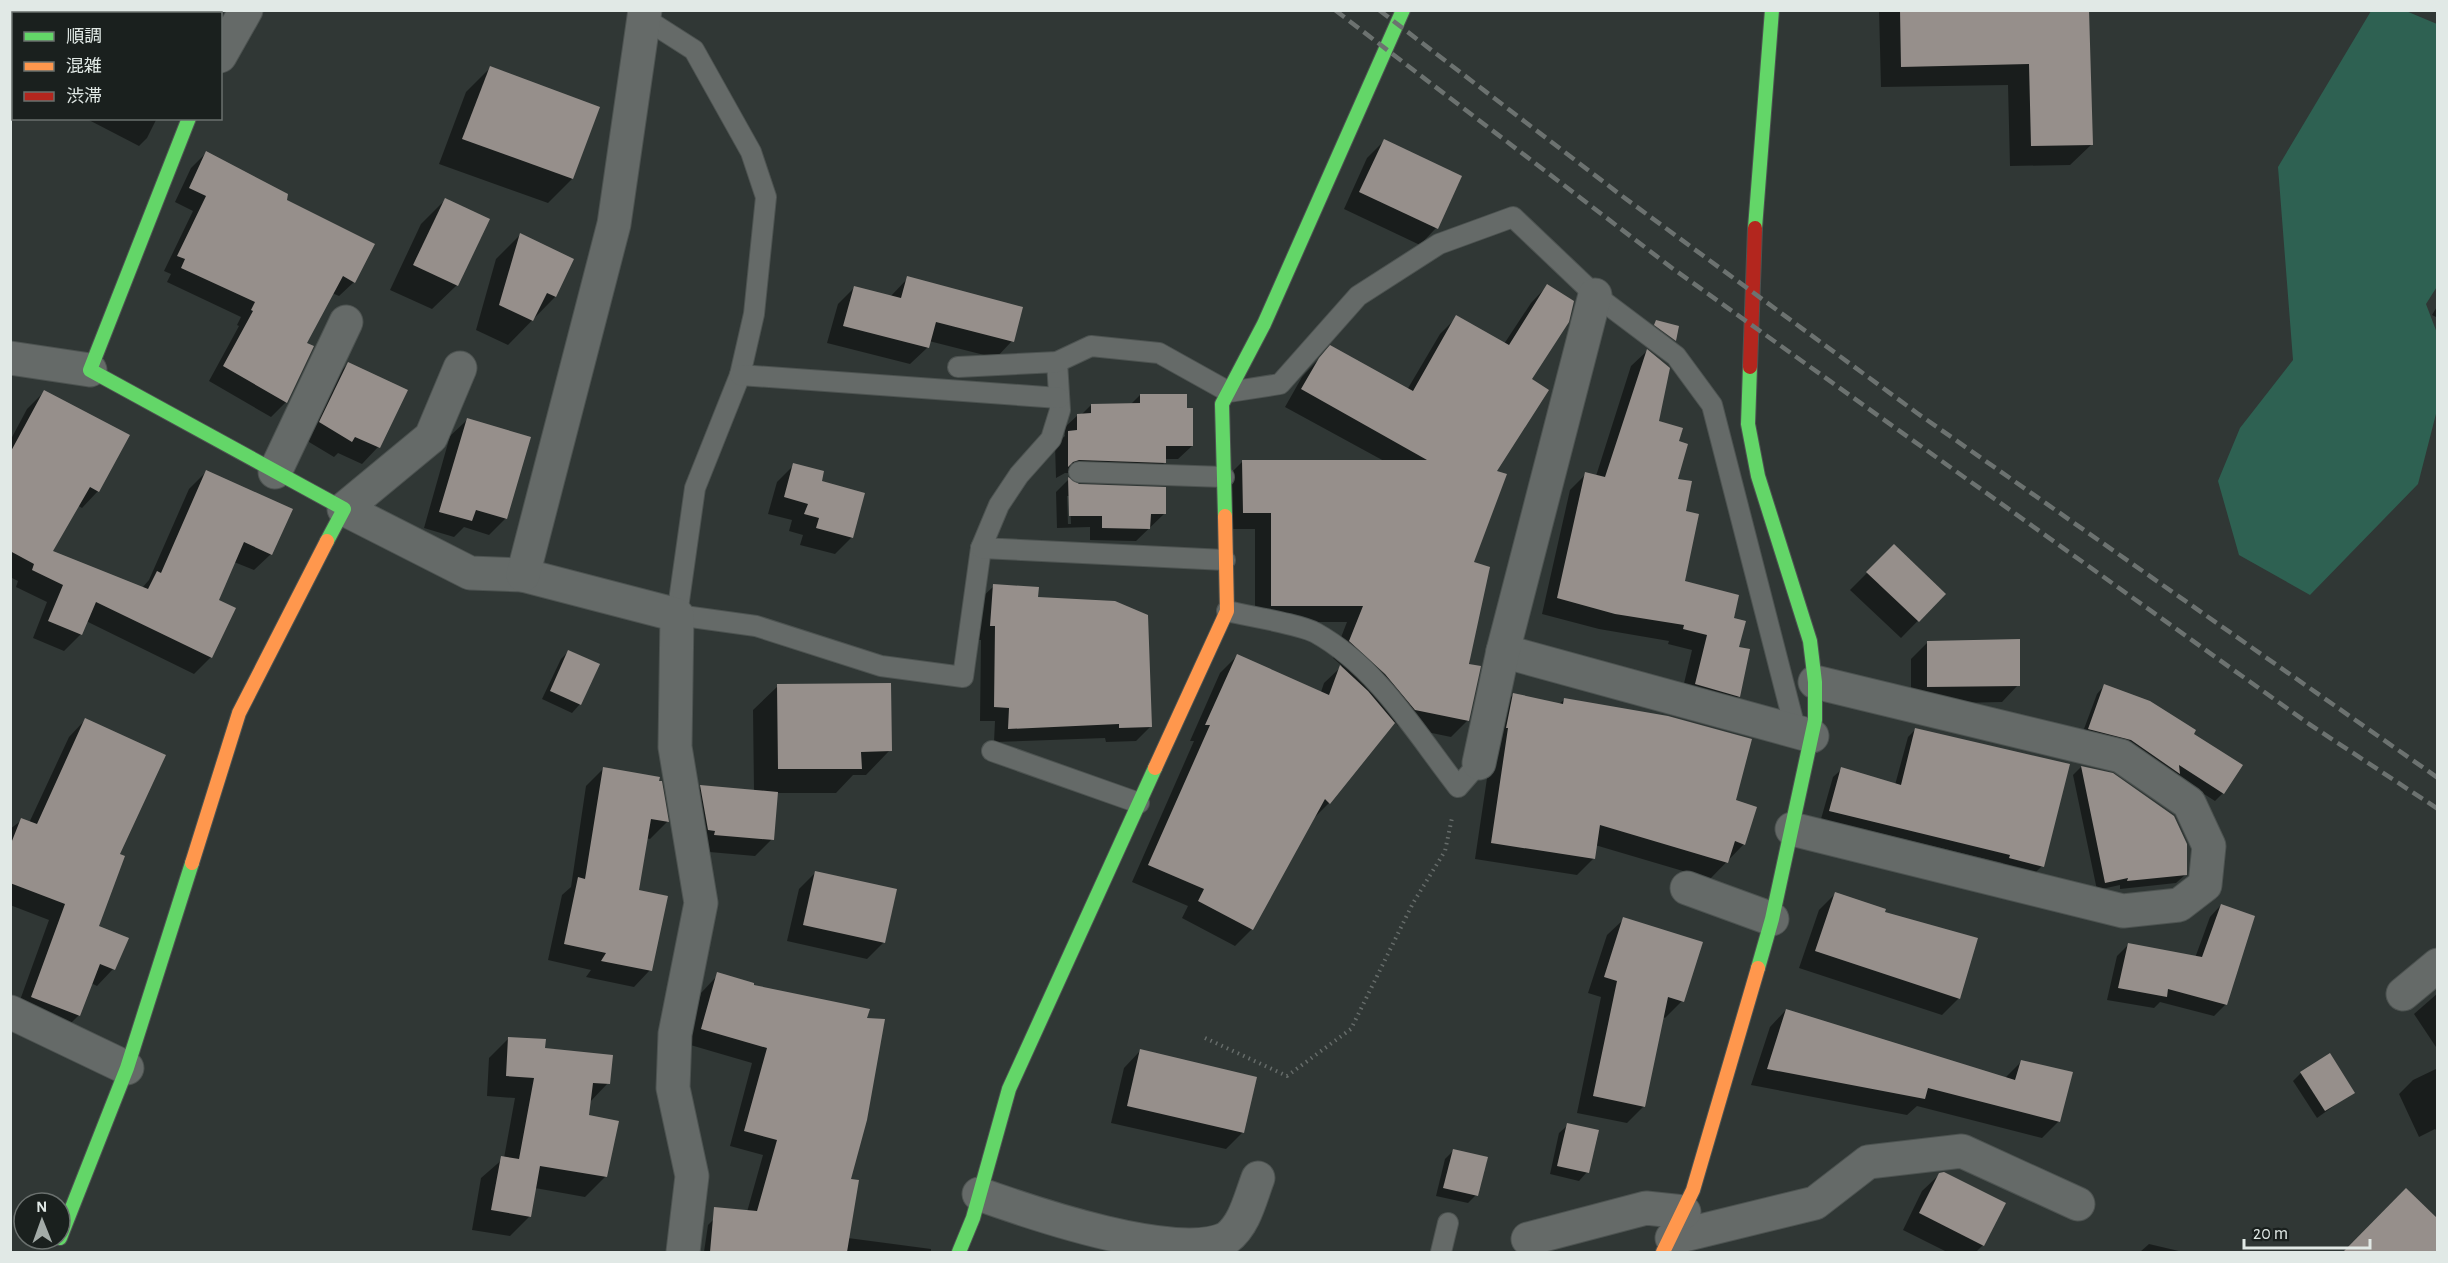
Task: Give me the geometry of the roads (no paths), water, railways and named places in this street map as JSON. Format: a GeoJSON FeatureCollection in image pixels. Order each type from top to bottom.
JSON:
{"type":"FeatureCollection","features":[{"type":"Feature","properties":{"kind":"street"},"geometry":{"type":"LineString","coordinates":[[222,52],[246,10]]}},
{"type":"Feature","properties":{"kind":"street"},"geometry":{"type":"LineString","coordinates":[[959,1252],[979,1194],[1009,1089],[1227,611],[1222,404],[1264,324],[1403,10]]}},
{"type":"Feature","properties":{"kind":"street"},"geometry":{"type":"LineString","coordinates":[[1673,1234],[1693,1190],[1772,919],[1792,829],[1804,734],[1815,682],[1810,641],[1758,476],[1748,424],[1753,247],[1772,10]]}},
{"type":"Feature","properties":{"kind":"street"},"geometry":{"type":"LineString","coordinates":[[523,575],[614,224],[644,14]]}},
{"type":"Feature","properties":{"kind":"street"},"geometry":{"type":"LineString","coordinates":[[90,370],[188,120]]}},
{"type":"Feature","properties":{"kind":"street"},"geometry":{"type":"LineString","coordinates":[[1479,763],[1503,651],[1595,295]]}},
{"type":"Feature","properties":{"kind":"street"},"geometry":{"type":"LineString","coordinates":[[275,472],[346,322]]}},
{"type":"Feature","properties":{"kind":"street"},"geometry":{"type":"LineString","coordinates":[[10,358],[90,370],[344,509],[470,573],[523,575],[677,615],[675,747],[701,903],[675,1034],[673,1088],[692,1176],[683,1252]]}},
{"type":"Feature","properties":{"kind":"street"},"geometry":{"type":"LineString","coordinates":[[72,1208],[127,1068],[239,713],[344,509],[431,437],[460,368]]}},
{"type":"Feature","properties":{"kind":"street"},"geometry":{"type":"LineString","coordinates":[[1503,651],[1804,734]]}},
{"type":"Feature","properties":{"kind":"street"},"geometry":{"type":"LineString","coordinates":[[1792,829],[2123,911],[2179,905],[2205,885],[2208,846],[2189,803],[2121,756],[1815,682]]}},
{"type":"Feature","properties":{"kind":"street"},"geometry":{"type":"LineString","coordinates":[[1687,888],[1772,919]]}},
{"type":"Feature","properties":{"kind":"street"},"geometry":{"type":"LineString","coordinates":[[2403,994],[2438,964]]}},
{"type":"Feature","properties":{"kind":"street"},"geometry":{"type":"LineString","coordinates":[[10,1012],[127,1068]]}},
{"type":"Feature","properties":{"kind":"street"},"geometry":{"type":"LineString","coordinates":[[1673,1234],[1815,1203],[1868,1162],[1962,1151],[2078,1204]]}},
{"type":"Feature","properties":{"kind":"street"},"geometry":{"type":"LineString","coordinates":[[979,1194],[1121,1243],[1176,1250],[1201,1249],[1226,1240],[1241,1225],[1258,1178]]}},
{"type":"Feature","properties":{"kind":"street"},"geometry":{"type":"LineString","coordinates":[[1528,1239],[1646,1208],[1673,1234]]}},
{"type":"Feature","properties":{"kind":"lane"},"geometry":{"type":"LineString","coordinates":[[644,14],[694,51],[751,152],[766,197],[754,314],[740,375],[695,488],[677,615],[756,626],[881,666],[963,677],[981,548],[999,505],[1019,475],[1051,439],[1060,411],[1057,362]]}},
{"type":"Feature","properties":{"kind":"lane"},"geometry":{"type":"LineString","coordinates":[[958,367],[1057,362],[1091,346],[1160,353],[1229,392],[1280,384],[1358,296],[1439,244],[1513,217],[1595,295],[1676,356],[1712,405],[1804,734]]}},
{"type":"Feature","properties":{"kind":"lane"},"geometry":{"type":"LineString","coordinates":[[740,375],[1059,398]]}},
{"type":"Feature","properties":{"kind":"lane"},"geometry":{"type":"LineString","coordinates":[[1079,472],[1224,477]]}},
{"type":"Feature","properties":{"kind":"lane"},"geometry":{"type":"LineString","coordinates":[[981,548],[1225,560]]}},
{"type":"Feature","properties":{"kind":"lane"},"geometry":{"type":"LineString","coordinates":[[1227,611],[1314,632],[1351,659],[1383,688],[1458,787],[1479,763]]}},
{"type":"Feature","properties":{"kind":"lane"},"geometry":{"type":"LineString","coordinates":[[992,751],[1138,803]]}},
{"type":"Feature","properties":{"kind":"lane"},"geometry":{"type":"LineString","coordinates":[[1441,1252],[1448,1223]]}},
{"type":"Feature","properties":{"kind":"railway"},"geometry":{"type":"LineString","coordinates":[[1335,10],[1672,268],[2309,724],[2438,809]]}},
{"type":"Feature","properties":{"kind":"railway"},"geometry":{"type":"LineString","coordinates":[[1379,10],[1622,196],[1917,413],[2438,778]]}}]}
